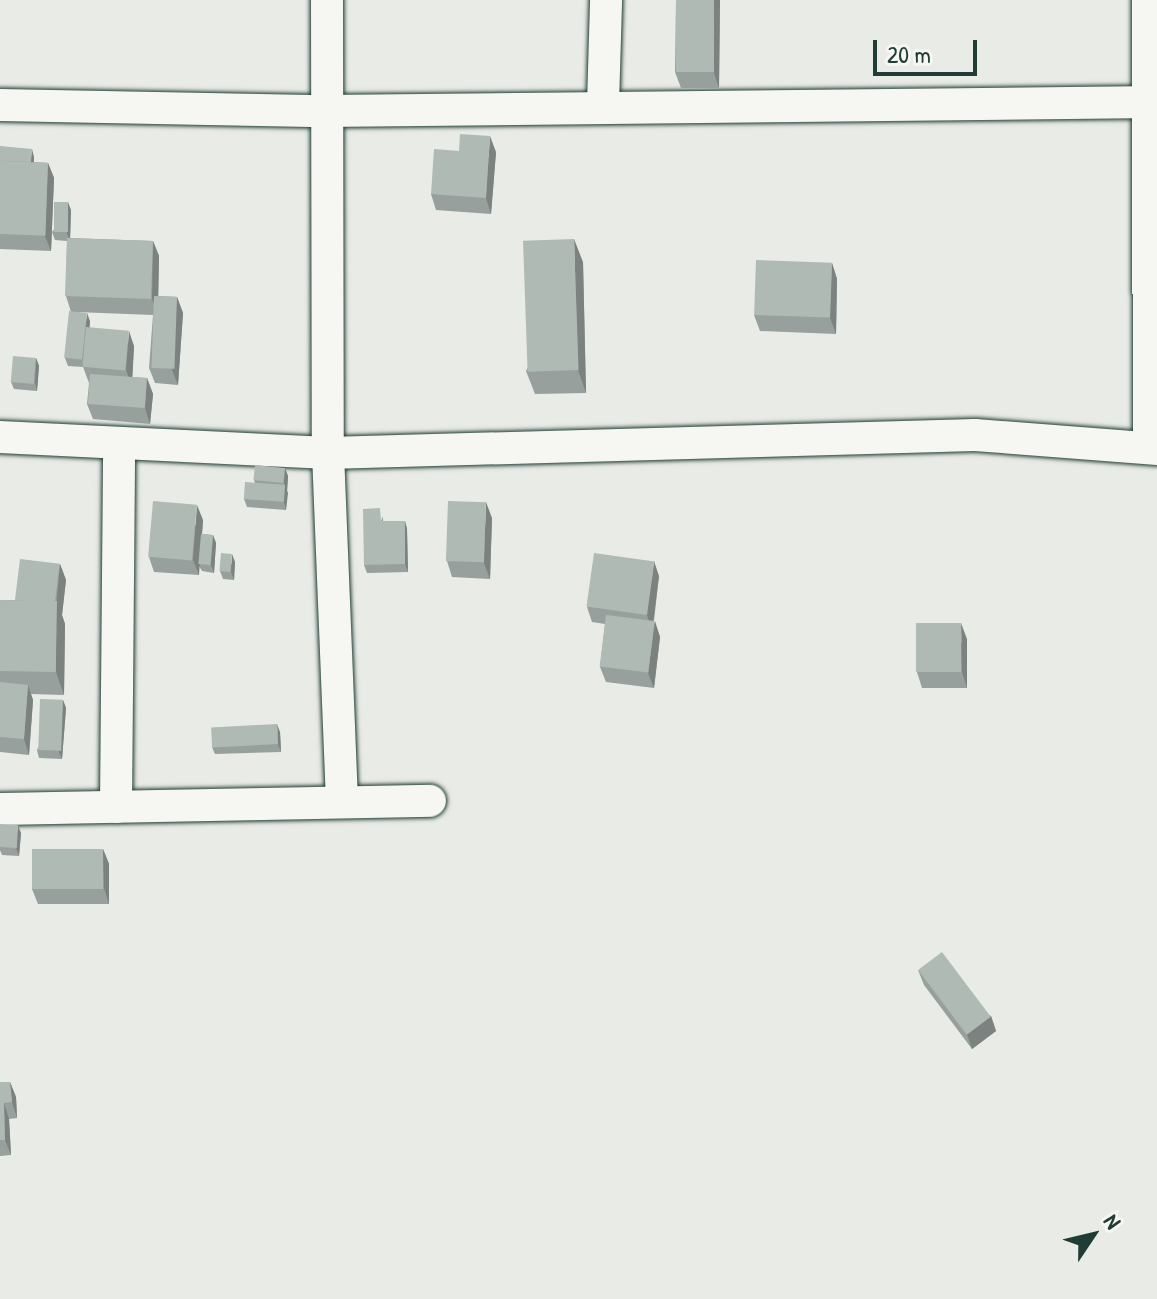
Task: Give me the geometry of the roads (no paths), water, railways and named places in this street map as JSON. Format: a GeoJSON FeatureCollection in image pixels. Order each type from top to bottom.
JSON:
{"type":"FeatureCollection","features":[{"type":"Feature","properties":{"kind":"street"},"geometry":{"type":"LineString","coordinates":[[327,0],[324,111],[328,453],[342,802]]}},
{"type":"Feature","properties":{"kind":"street"},"geometry":{"type":"LineString","coordinates":[[603,104],[606,0]]}},
{"type":"Feature","properties":{"kind":"street"},"geometry":{"type":"LineString","coordinates":[[0,437],[328,453],[975,435],[1153,448],[1152,102],[1148,0]]}},
{"type":"Feature","properties":{"kind":"street"},"geometry":{"type":"LineString","coordinates":[[0,105],[324,111],[603,104],[1152,102]]}},
{"type":"Feature","properties":{"kind":"street"},"geometry":{"type":"LineString","coordinates":[[116,807],[119,443]]}},
{"type":"Feature","properties":{"kind":"street"},"geometry":{"type":"LineString","coordinates":[[0,809],[430,801]]}}]}
